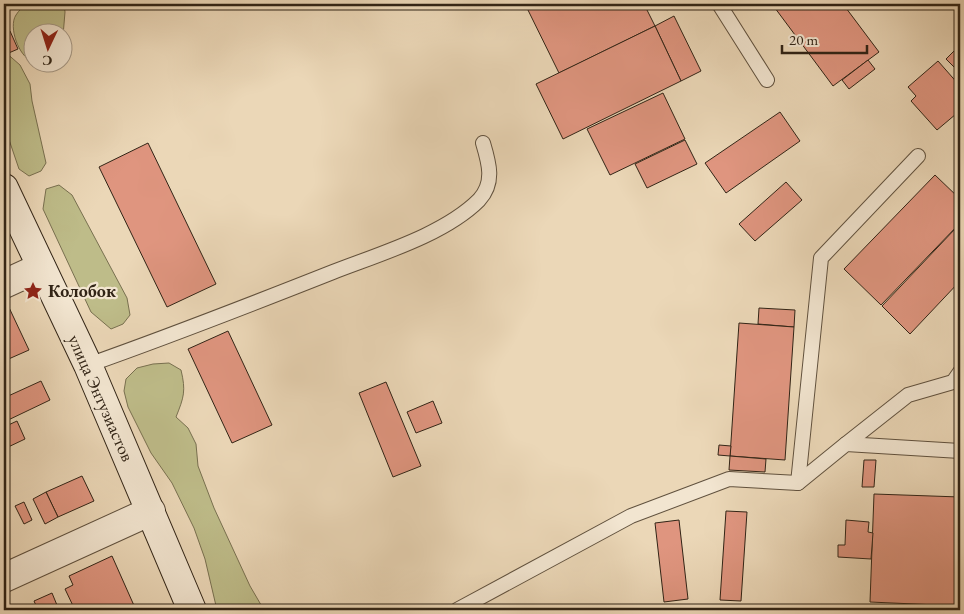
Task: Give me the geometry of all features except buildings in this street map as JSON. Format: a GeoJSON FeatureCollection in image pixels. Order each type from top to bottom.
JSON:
{"type":"FeatureCollection","features":[{"type":"Feature","properties":{"kind":"street","name":"улица Энтузиастов"},"geometry":{"type":"LineString","coordinates":[[4,188],[88,365],[192,610]]}},
{"type":"Feature","properties":{"kind":"street"},"geometry":{"type":"LineString","coordinates":[[4,284],[41,267]]}},
{"type":"Feature","properties":{"kind":"street"},"geometry":{"type":"LineString","coordinates":[[4,578],[151,511]]}},
{"type":"Feature","properties":{"kind":"lane"},"geometry":{"type":"LineString","coordinates":[[719,4],[767,80]]}},
{"type":"Feature","properties":{"kind":"lane"},"geometry":{"type":"LineString","coordinates":[[88,365],[179,333],[421,238],[459,216],[480,199],[489,182],[490,165],[483,143]]}},
{"type":"Feature","properties":{"kind":"lane"},"geometry":{"type":"LineString","coordinates":[[798,484],[821,258],[918,156]]}},
{"type":"Feature","properties":{"kind":"lane"},"geometry":{"type":"LineString","coordinates":[[457,610],[631,516],[729,479],[798,484],[908,394],[953,382],[960,372]]}},
{"type":"Feature","properties":{"kind":"lane"},"geometry":{"type":"LineString","coordinates":[[846,444],[960,451]]}},
{"type":"Feature","properties":{"kind":"shaded area"},"geometry":{"type":"Polygon","coordinates":[[[28,4],[64,4],[64,22],[22,22],[22,52],[16,41],[13,27],[16,15],[28,4]]]}},
{"type":"Feature","properties":{"kind":"shaded area"},"geometry":{"type":"Polygon","coordinates":[[[4,51],[20,65],[30,84],[46,163],[41,171],[29,176],[19,169],[4,125],[4,51]]]}},
{"type":"Feature","properties":{"kind":"shaded area"},"geometry":{"type":"Polygon","coordinates":[[[59,185],[72,195],[127,298],[130,315],[123,324],[111,329],[91,312],[43,209],[46,189],[59,185]]]}},
{"type":"Feature","properties":{"kind":"shaded area"},"geometry":{"type":"Polygon","coordinates":[[[169,363],[181,370],[184,389],[176,417],[188,428],[196,444],[198,466],[214,508],[250,586],[264,610],[217,610],[205,559],[194,528],[172,483],[151,453],[128,407],[124,391],[126,379],[137,368],[169,363]]]}},
{"type":"Feature","properties":{"kind":"place","name":"Колобок"},"geometry":{"type":"Point","coordinates":[33,291]}}]}
